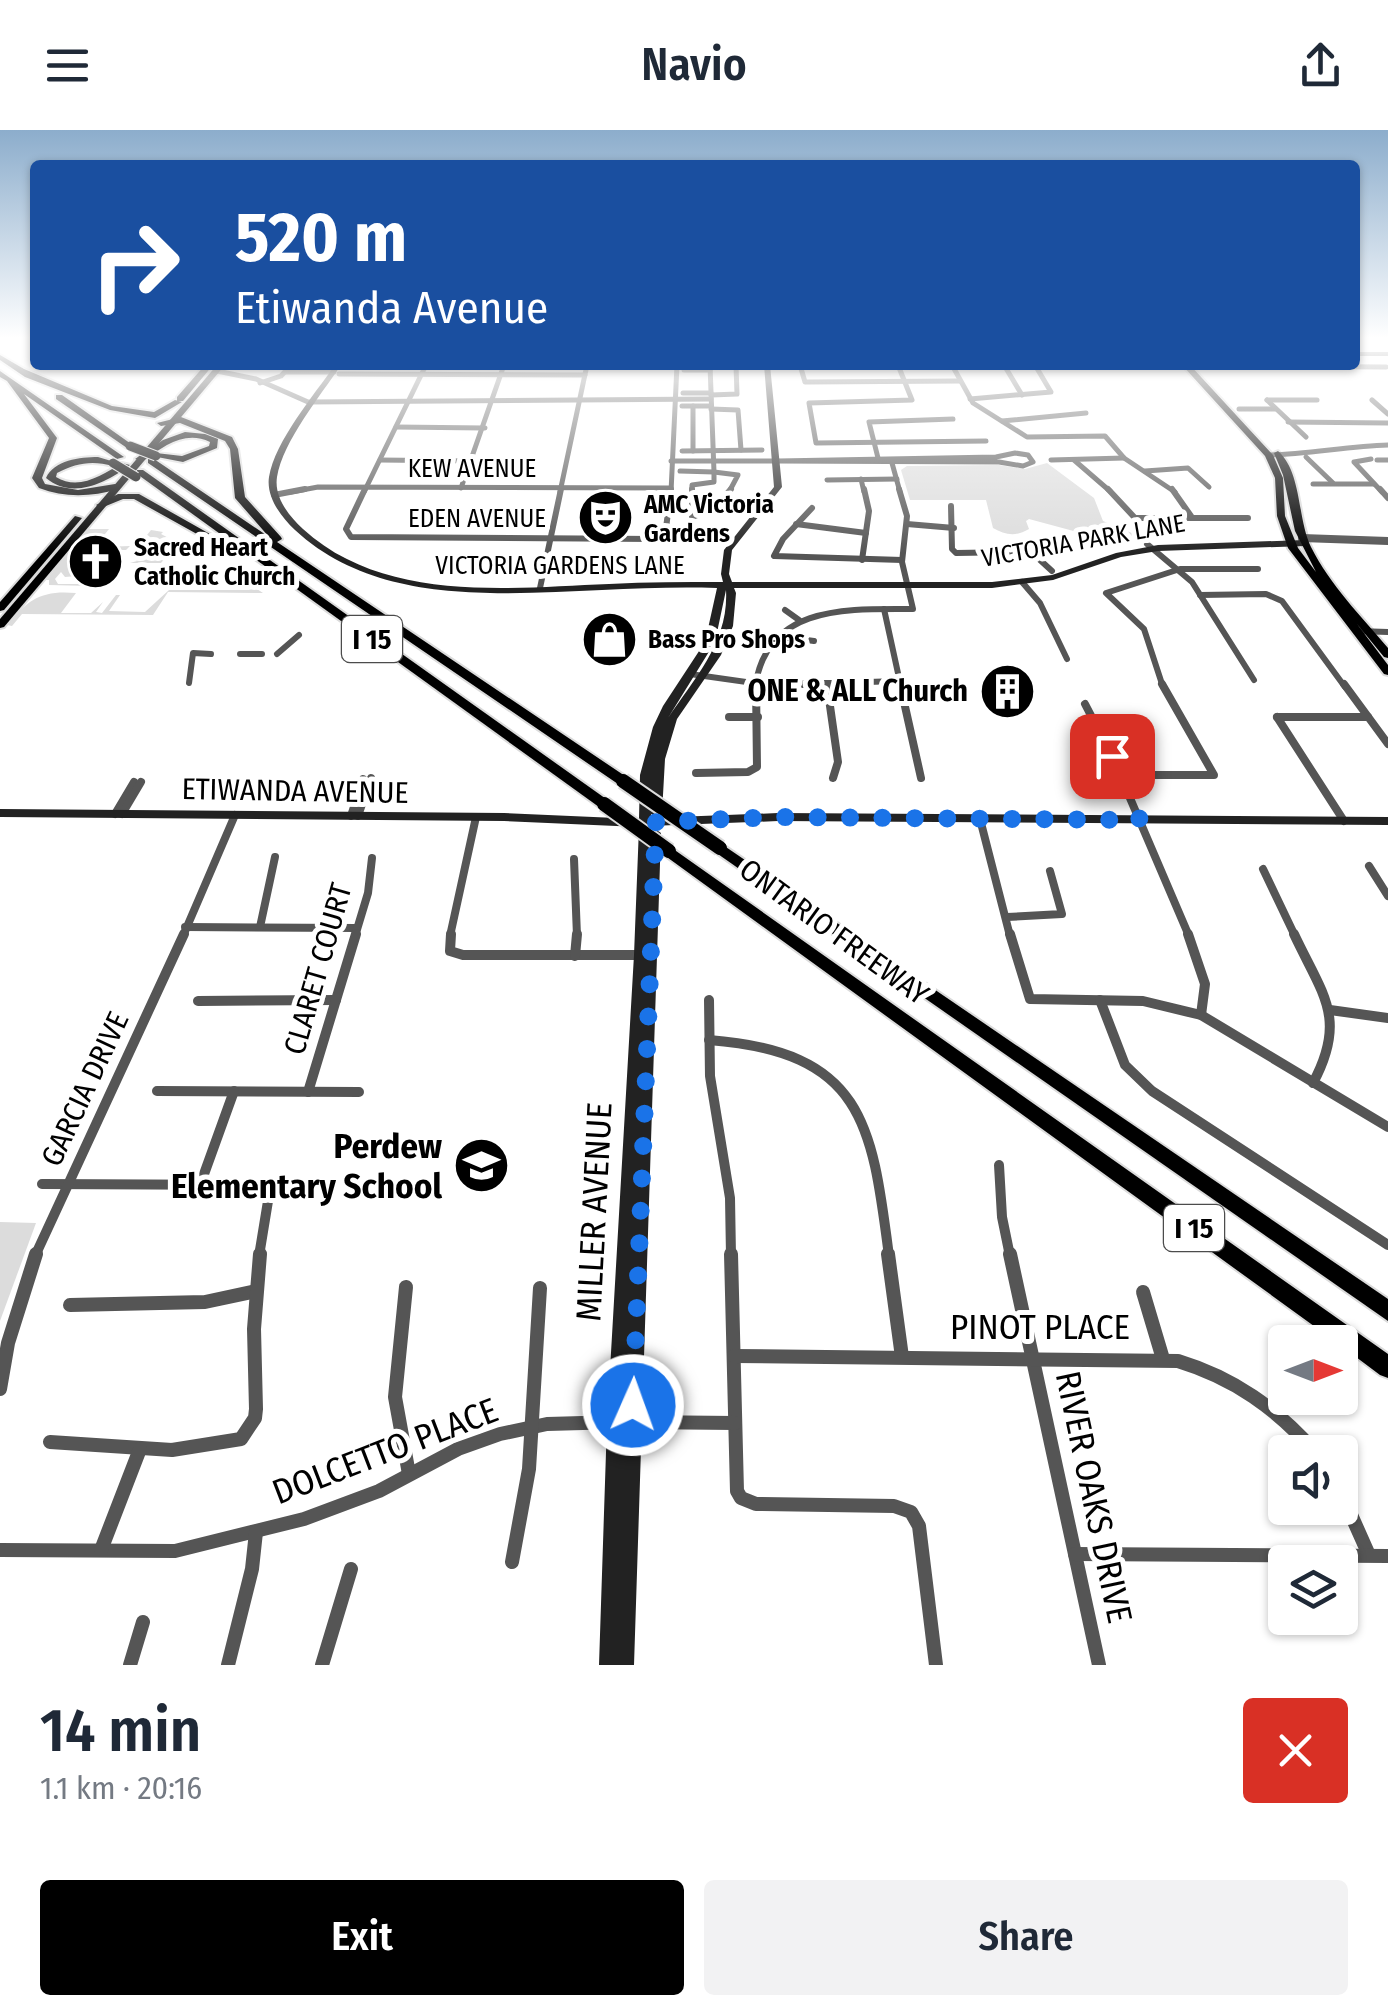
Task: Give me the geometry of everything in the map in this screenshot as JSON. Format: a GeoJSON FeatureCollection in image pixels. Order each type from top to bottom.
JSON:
{"type":"FeatureCollection","features":[{"type":"Feature","properties":{"kind":"highway"},"geometry":{"type":"LineString","coordinates":[[31,411],[53,438],[38,482],[54,491],[100,492],[116,487]]}},
{"type":"Feature","properties":{"kind":"highway"},"geometry":{"type":"LineString","coordinates":[[50,411],[119,462]]}},
{"type":"Feature","properties":{"kind":"highway","name":"ONTARIO FREEWAY"},"geometry":{"type":"LineString","coordinates":[[79,411],[130,446],[166,490],[272,568],[1388,1367]]}},
{"type":"Feature","properties":{"kind":"highway"},"geometry":{"type":"LineString","coordinates":[[122,411],[158,415],[165,411]]}},
{"type":"Feature","properties":{"kind":"highway"},"geometry":{"type":"LineString","coordinates":[[161,423],[174,420],[229,439],[234,449],[236,483],[244,504],[301,563]]}},
{"type":"Feature","properties":{"kind":"highway"},"geometry":{"type":"LineString","coordinates":[[119,462],[90,484],[63,485],[51,478],[53,472],[71,462],[94,459],[145,465],[196,456],[213,448],[216,441],[203,435],[176,437],[145,465]]}},
{"type":"Feature","properties":{"kind":"highway","name":"ONTARIO FREEWAY"},"geometry":{"type":"LineString","coordinates":[[145,465],[301,563],[622,781],[1388,1310]]}},
{"type":"Feature","properties":{"kind":"highway"},"geometry":{"type":"LineString","coordinates":[[101,505],[121,496],[138,497],[272,568]]}},
{"type":"Feature","properties":{"kind":"main road"},"geometry":{"type":"LineString","coordinates":[[0,608],[100,492],[119,462],[171,411]]}},
{"type":"Feature","properties":{"kind":"main road"},"geometry":{"type":"LineString","coordinates":[[0,625],[116,487],[145,465],[182,411]]}},
{"type":"Feature","properties":{"kind":"main road"},"geometry":{"type":"LineString","coordinates":[[278,494],[274,468],[312,411]]}},
{"type":"Feature","properties":{"kind":"main road"},"geometry":{"type":"LineString","coordinates":[[772,411],[778,461]]}},
{"type":"Feature","properties":{"kind":"main road"},"geometry":{"type":"LineString","coordinates":[[1232,411],[1274,455]]}},
{"type":"Feature","properties":{"kind":"main road"},"geometry":{"type":"LineString","coordinates":[[1241,411],[1292,484],[1297,541],[1388,672]]}},
{"type":"Feature","properties":{"kind":"main road","name":"MILLER AVENUE"},"geometry":{"type":"LineString","coordinates":[[610,1665],[650,819],[667,736],[710,642],[720,590],[726,583],[725,562],[732,541],[778,487],[778,461]]}},
{"type":"Feature","properties":{"kind":"main road","name":"VICTORIA GARDENS LANE"},"geometry":{"type":"LineString","coordinates":[[278,494],[291,520],[318,544],[377,574],[426,585],[726,583]]}},
{"type":"Feature","properties":{"kind":"main road","name":"VICTORIA GARDENS LANE"},"geometry":{"type":"LineString","coordinates":[[278,494],[305,525],[351,558],[389,572],[422,579],[540,586]]}},
{"type":"Feature","properties":{"kind":"main road"},"geometry":{"type":"LineString","coordinates":[[57,559],[61,546],[77,526],[74,523]]}},
{"type":"Feature","properties":{"kind":"main road","name":"VICTORIA PARK LANE"},"geometry":{"type":"LineString","coordinates":[[906,583],[1052,571],[1150,547],[1297,541]]}},
{"type":"Feature","properties":{"kind":"main road","name":"VICTORIA PARK LANE"},"geometry":{"type":"LineString","coordinates":[[726,583],[1022,582],[1150,547]]}},
{"type":"Feature","properties":{"kind":"main road"},"geometry":{"type":"LineString","coordinates":[[377,574],[422,579]]}},
{"type":"Feature","properties":{"kind":"main road"},"geometry":{"type":"LineString","coordinates":[[1363,632],[1388,655]]}},
{"type":"Feature","properties":{"kind":"main road","name":"ETIWANDA AVENUE"},"geometry":{"type":"LineString","coordinates":[[0,813],[476,817],[598,822],[650,819],[702,823],[709,819],[1388,821]]}},
{"type":"Feature","properties":{"kind":"main road","name":"MILLER AVENUE"},"geometry":{"type":"LineString","coordinates":[[623,1665],[624,1422]]}},
{"type":"Feature","properties":{"kind":"street"},"geometry":{"type":"LineString","coordinates":[[348,536],[346,529],[404,411]]}},
{"type":"Feature","properties":{"kind":"street"},"geometry":{"type":"LineString","coordinates":[[461,488],[489,411]]}},
{"type":"Feature","properties":{"kind":"street"},"geometry":{"type":"LineString","coordinates":[[540,586],[577,411]]}},
{"type":"Feature","properties":{"kind":"street"},"geometry":{"type":"LineString","coordinates":[[665,536],[669,528],[674,411]]}},
{"type":"Feature","properties":{"kind":"street"},"geometry":{"type":"LineString","coordinates":[[693,411],[693,452]]}},
{"type":"Feature","properties":{"kind":"street"},"geometry":{"type":"LineString","coordinates":[[680,471],[714,472],[737,473],[734,485],[702,517],[692,517],[692,485],[711,485],[714,472],[711,411]]}},
{"type":"Feature","properties":{"kind":"street"},"geometry":{"type":"LineString","coordinates":[[736,411],[741,450]]}},
{"type":"Feature","properties":{"kind":"street"},"geometry":{"type":"LineString","coordinates":[[810,411],[816,444],[986,442]]}},
{"type":"Feature","properties":{"kind":"street"},"geometry":{"type":"LineString","coordinates":[[988,411],[1026,437],[1105,436],[1124,458],[1174,491],[1191,516]]}},
{"type":"Feature","properties":{"kind":"street"},"geometry":{"type":"LineString","coordinates":[[1276,411],[1306,436]]}},
{"type":"Feature","properties":{"kind":"street"},"geometry":{"type":"LineString","coordinates":[[1002,421],[1086,413]]}},
{"type":"Feature","properties":{"kind":"street"},"geometry":{"type":"LineString","coordinates":[[878,458],[869,422],[954,419]]}},
{"type":"Feature","properties":{"kind":"street"},"geometry":{"type":"LineString","coordinates":[[1288,422],[1388,423]]}},
{"type":"Feature","properties":{"kind":"street"},"geometry":{"type":"LineString","coordinates":[[396,427],[485,428]]}},
{"type":"Feature","properties":{"kind":"street"},"geometry":{"type":"LineString","coordinates":[[1274,455],[1320,454],[1353,446],[1388,445]]}},
{"type":"Feature","properties":{"kind":"street"},"geometry":{"type":"LineString","coordinates":[[682,452],[762,450]]}},
{"type":"Feature","properties":{"kind":"street"},"geometry":{"type":"LineString","coordinates":[[671,462],[1028,455],[1052,460]]}},
{"type":"Feature","properties":{"kind":"street"},"geometry":{"type":"LineString","coordinates":[[1028,455],[1032,464]]}},
{"type":"Feature","properties":{"kind":"street"},"geometry":{"type":"LineString","coordinates":[[1306,457],[1334,484]]}},
{"type":"Feature","properties":{"kind":"street"},"geometry":{"type":"LineString","coordinates":[[778,461],[1032,464],[1124,458]]}},
{"type":"Feature","properties":{"kind":"street"},"geometry":{"type":"LineString","coordinates":[[380,460],[473,460]]}},
{"type":"Feature","properties":{"kind":"street"},"geometry":{"type":"LineString","coordinates":[[1074,460],[1078,468],[1117,493],[1135,518],[1248,518]]}},
{"type":"Feature","properties":{"kind":"street"},"geometry":{"type":"LineString","coordinates":[[1388,460],[1354,462],[1388,498]]}},
{"type":"Feature","properties":{"kind":"street"},"geometry":{"type":"LineString","coordinates":[[696,772],[754,770],[759,757],[756,675],[778,636],[799,620],[846,610],[913,609],[902,560],[907,524],[892,463]]}},
{"type":"Feature","properties":{"kind":"street"},"geometry":{"type":"LineString","coordinates":[[1144,471],[1188,468],[1209,487]]}},
{"type":"Feature","properties":{"kind":"street"},"geometry":{"type":"LineString","coordinates":[[826,480],[897,478]]}},
{"type":"Feature","properties":{"kind":"street"},"geometry":{"type":"LineString","coordinates":[[862,479],[869,512],[862,560]]}},
{"type":"Feature","properties":{"kind":"street"},"geometry":{"type":"LineString","coordinates":[[1313,484],[1374,484]]}},
{"type":"Feature","properties":{"kind":"street","name":"KEW AVENUE"},"geometry":{"type":"LineString","coordinates":[[278,494],[312,488],[670,488]]}},
{"type":"Feature","properties":{"kind":"street"},"geometry":{"type":"LineString","coordinates":[[951,506],[954,552],[991,554],[1028,549],[1064,536]]}},
{"type":"Feature","properties":{"kind":"street"},"geometry":{"type":"LineString","coordinates":[[812,508],[776,548],[774,556],[902,560]]}},
{"type":"Feature","properties":{"kind":"street"},"geometry":{"type":"LineString","coordinates":[[796,524],[866,533]]}},
{"type":"Feature","properties":{"kind":"street"},"geometry":{"type":"LineString","coordinates":[[907,524],[954,528]]}},
{"type":"Feature","properties":{"kind":"street","name":"EDEN AVENUE"},"geometry":{"type":"LineString","coordinates":[[348,536],[665,536]]}},
{"type":"Feature","properties":{"kind":"street","name":"VICTORIA PARK LANE"},"geometry":{"type":"LineString","coordinates":[[1297,541],[1388,543]]}},
{"type":"Feature","properties":{"kind":"street"},"geometry":{"type":"LineString","coordinates":[[1150,547],[1200,595],[1254,680]]}},
{"type":"Feature","properties":{"kind":"street"},"geometry":{"type":"LineString","coordinates":[[1028,549],[1052,571]]}},
{"type":"Feature","properties":{"kind":"street"},"geometry":{"type":"LineString","coordinates":[[1120,775],[1214,775],[1160,681],[1144,630],[1106,593],[1146,575],[1176,569],[1222,565],[1258,569]]}},
{"type":"Feature","properties":{"kind":"street"},"geometry":{"type":"LineString","coordinates":[[1022,582],[1040,603],[1067,660]]}},
{"type":"Feature","properties":{"kind":"street"},"geometry":{"type":"LineString","coordinates":[[1200,595],[1275,596],[1388,744]]}},
{"type":"Feature","properties":{"kind":"street"},"geometry":{"type":"LineString","coordinates":[[884,609],[921,778]]}},
{"type":"Feature","properties":{"kind":"street"},"geometry":{"type":"LineString","coordinates":[[785,610],[799,620]]}},
{"type":"Feature","properties":{"kind":"street"},"geometry":{"type":"LineString","coordinates":[[1363,632],[1388,632]]}},
{"type":"Feature","properties":{"kind":"street"},"geometry":{"type":"LineString","coordinates":[[277,654],[298,635]]}},
{"type":"Feature","properties":{"kind":"street"},"geometry":{"type":"LineString","coordinates":[[778,636],[814,640]]}},
{"type":"Feature","properties":{"kind":"street"},"geometry":{"type":"LineString","coordinates":[[189,683],[193,653],[211,654]]}},
{"type":"Feature","properties":{"kind":"street"},"geometry":{"type":"LineString","coordinates":[[240,654],[262,654]]}},
{"type":"Feature","properties":{"kind":"street"},"geometry":{"type":"LineString","coordinates":[[695,676],[756,686],[900,680]]}},
{"type":"Feature","properties":{"kind":"street"},"geometry":{"type":"LineString","coordinates":[[827,686],[838,762],[833,778]]}},
{"type":"Feature","properties":{"kind":"street"},"geometry":{"type":"LineString","coordinates":[[1085,704],[1199,959],[1205,984],[1201,1015]]}},
{"type":"Feature","properties":{"kind":"street"},"geometry":{"type":"LineString","coordinates":[[729,718],[758,717]]}},
{"type":"Feature","properties":{"kind":"street"},"geometry":{"type":"LineString","coordinates":[[1277,717],[1368,717]]}},
{"type":"Feature","properties":{"kind":"street"},"geometry":{"type":"LineString","coordinates":[[1277,717],[1344,821]]}},
{"type":"Feature","properties":{"kind":"street"},"geometry":{"type":"LineString","coordinates":[[354,816],[367,779]]}},
{"type":"Feature","properties":{"kind":"street"},"geometry":{"type":"LineString","coordinates":[[118,814],[138,782]]}},
{"type":"Feature","properties":{"kind":"street","name":"GARCIA DRIVE"},"geometry":{"type":"LineString","coordinates":[[0,1389],[14,1309],[36,1248],[136,1042],[235,815]]}},
{"type":"Feature","properties":{"kind":"street"},"geometry":{"type":"LineString","coordinates":[[476,817],[450,951],[463,955],[645,955]]}},
{"type":"Feature","properties":{"kind":"street"},"geometry":{"type":"LineString","coordinates":[[980,819],[1025,993],[1030,999],[1143,1001],[1201,1015],[1388,1127]]}},
{"type":"Feature","properties":{"kind":"street"},"geometry":{"type":"LineString","coordinates":[[260,927],[275,857]]}},
{"type":"Feature","properties":{"kind":"street","name":"CLARET COURT"},"geometry":{"type":"LineString","coordinates":[[308,1092],[358,928],[372,858]]}},
{"type":"Feature","properties":{"kind":"street"},"geometry":{"type":"LineString","coordinates":[[574,860],[580,914],[575,956]]}},
{"type":"Feature","properties":{"kind":"street"},"geometry":{"type":"LineString","coordinates":[[1369,866],[1388,896]]}},
{"type":"Feature","properties":{"kind":"street"},"geometry":{"type":"LineString","coordinates":[[1263,869],[1330,1010],[1328,1053],[1312,1083]]}},
{"type":"Feature","properties":{"kind":"street"},"geometry":{"type":"LineString","coordinates":[[1007,917],[1062,914],[1050,871]]}},
{"type":"Feature","properties":{"kind":"street"},"geometry":{"type":"LineString","coordinates":[[185,927],[358,928]]}},
{"type":"Feature","properties":{"kind":"street"},"geometry":{"type":"LineString","coordinates":[[198,1002],[336,1000]]}},
{"type":"Feature","properties":{"kind":"street"},"geometry":{"type":"LineString","coordinates":[[709,1000],[716,1116],[730,1198],[736,1484],[741,1498],[756,1504],[894,1506],[911,1512],[919,1526],[936,1665]]}},
{"type":"Feature","properties":{"kind":"street"},"geometry":{"type":"LineString","coordinates":[[1100,1000],[1125,1065],[1152,1091],[1388,1246]]}},
{"type":"Feature","properties":{"kind":"street"},"geometry":{"type":"LineString","coordinates":[[1330,1010],[1388,1018]]}},
{"type":"Feature","properties":{"kind":"street"},"geometry":{"type":"LineString","coordinates":[[710,1040],[754,1044],[797,1058],[837,1086],[860,1116],[877,1167],[902,1356]]}},
{"type":"Feature","properties":{"kind":"street"},"geometry":{"type":"LineString","coordinates":[[157,1091],[359,1092]]}},
{"type":"Feature","properties":{"kind":"street"},"geometry":{"type":"LineString","coordinates":[[199,1188],[234,1091]]}},
{"type":"Feature","properties":{"kind":"street","name":"RIVER OAKS DRIVE"},"geometry":{"type":"LineString","coordinates":[[999,1165],[1002,1216],[1099,1665]]}},
{"type":"Feature","properties":{"kind":"street"},"geometry":{"type":"LineString","coordinates":[[42,1184],[199,1188],[262,1185],[268,1189],[256,1291],[256,1409],[249,1430],[241,1439],[231,1442],[140,1449],[50,1442]]}},
{"type":"Feature","properties":{"kind":"street"},"geometry":{"type":"LineString","coordinates":[[406,1287],[396,1397],[410,1474]]}},
{"type":"Feature","properties":{"kind":"street"},"geometry":{"type":"LineString","coordinates":[[512,1562],[527,1484],[540,1288]]}},
{"type":"Feature","properties":{"kind":"street"},"geometry":{"type":"LineString","coordinates":[[70,1304],[205,1302],[256,1291]]}},
{"type":"Feature","properties":{"kind":"street"},"geometry":{"type":"LineString","coordinates":[[1143,1292],[1163,1359]]}},
{"type":"Feature","properties":{"kind":"street","name":"PINOT PLACE"},"geometry":{"type":"LineString","coordinates":[[734,1356],[1163,1359],[1196,1366],[1246,1388],[1299,1435]]}},
{"type":"Feature","properties":{"kind":"street","name":"DOLCETTO PLACE"},"geometry":{"type":"LineString","coordinates":[[0,1550],[175,1551],[304,1519],[478,1441],[532,1427],[624,1422],[735,1423]]}},
{"type":"Feature","properties":{"kind":"street"},"geometry":{"type":"LineString","coordinates":[[101,1550],[140,1449]]}},
{"type":"Feature","properties":{"kind":"street"},"geometry":{"type":"LineString","coordinates":[[1355,1525],[1369,1556]]}},
{"type":"Feature","properties":{"kind":"street"},"geometry":{"type":"LineString","coordinates":[[228,1665],[252,1568],[256,1532]]}},
{"type":"Feature","properties":{"kind":"street"},"geometry":{"type":"LineString","coordinates":[[1076,1554],[1388,1556]]}},
{"type":"Feature","properties":{"kind":"street"},"geometry":{"type":"LineString","coordinates":[[322,1665],[351,1568]]}},
{"type":"Feature","properties":{"kind":"street"},"geometry":{"type":"LineString","coordinates":[[130,1665],[143,1622]]}},
{"type":"Feature","properties":{"kind":"shaded area"},"geometry":{"type":"Polygon","coordinates":[[[1047,463],[1094,498],[1103,521],[1146,539],[1118,543],[1029,519],[1029,529],[1006,534],[993,528],[986,500],[910,500],[901,470],[907,466],[999,465],[1025,469],[1047,463]]]}},
{"type":"Feature","properties":{"kind":"shaded area"},"geometry":{"type":"Polygon","coordinates":[[[88,529],[109,529],[97,544],[101,547],[130,546],[126,550],[86,554],[73,562],[72,569],[78,570],[77,574],[92,571],[88,575],[65,577],[61,572],[55,579],[58,584],[83,584],[93,572],[102,572],[91,586],[49,585],[46,580],[88,529]]]}},
{"type":"Feature","properties":{"kind":"shaded area"},"geometry":{"type":"Polygon","coordinates":[[[151,530],[163,532],[178,543],[161,563],[130,563],[137,561],[133,558],[135,550],[151,530]]]}},
{"type":"Feature","properties":{"kind":"shaded area"},"geometry":{"type":"Polygon","coordinates":[[[248,583],[263,593],[168,592],[153,615],[22,614],[12,626],[7,625],[29,603],[54,593],[76,593],[61,613],[91,613],[103,602],[96,612],[102,613],[116,595],[120,595],[109,611],[145,612],[169,590],[237,590],[248,583]]]}},
{"type":"Feature","properties":{"kind":"shaded area"},"geometry":{"type":"Polygon","coordinates":[[[0,1222],[36,1223],[0,1321],[0,1222]]]}},
{"type":"Feature","properties":{"kind":"place","name":"AMC Victoria Gardens"},"geometry":{"type":"Point","coordinates":[605,518]}},
{"type":"Feature","properties":{"kind":"place","name":"Sacred Heart Catholic Church"},"geometry":{"type":"Point","coordinates":[95,561]}},
{"type":"Feature","properties":{"kind":"place","name":"Bass Pro Shops"},"geometry":{"type":"Point","coordinates":[609,639]}},
{"type":"Feature","properties":{"kind":"place","name":"ONE & ALL Church"},"geometry":{"type":"Point","coordinates":[1007,691]}},
{"type":"Feature","properties":{"kind":"place","name":"Perdew Elementary School"},"geometry":{"type":"Point","coordinates":[481,1166]}},
{"type":"Feature","properties":{"kind":"route"},"geometry":{"type":"LineString","coordinates":[[633,1405],[656,822],[778,817],[1140,820],[1112,756]]}}]}
